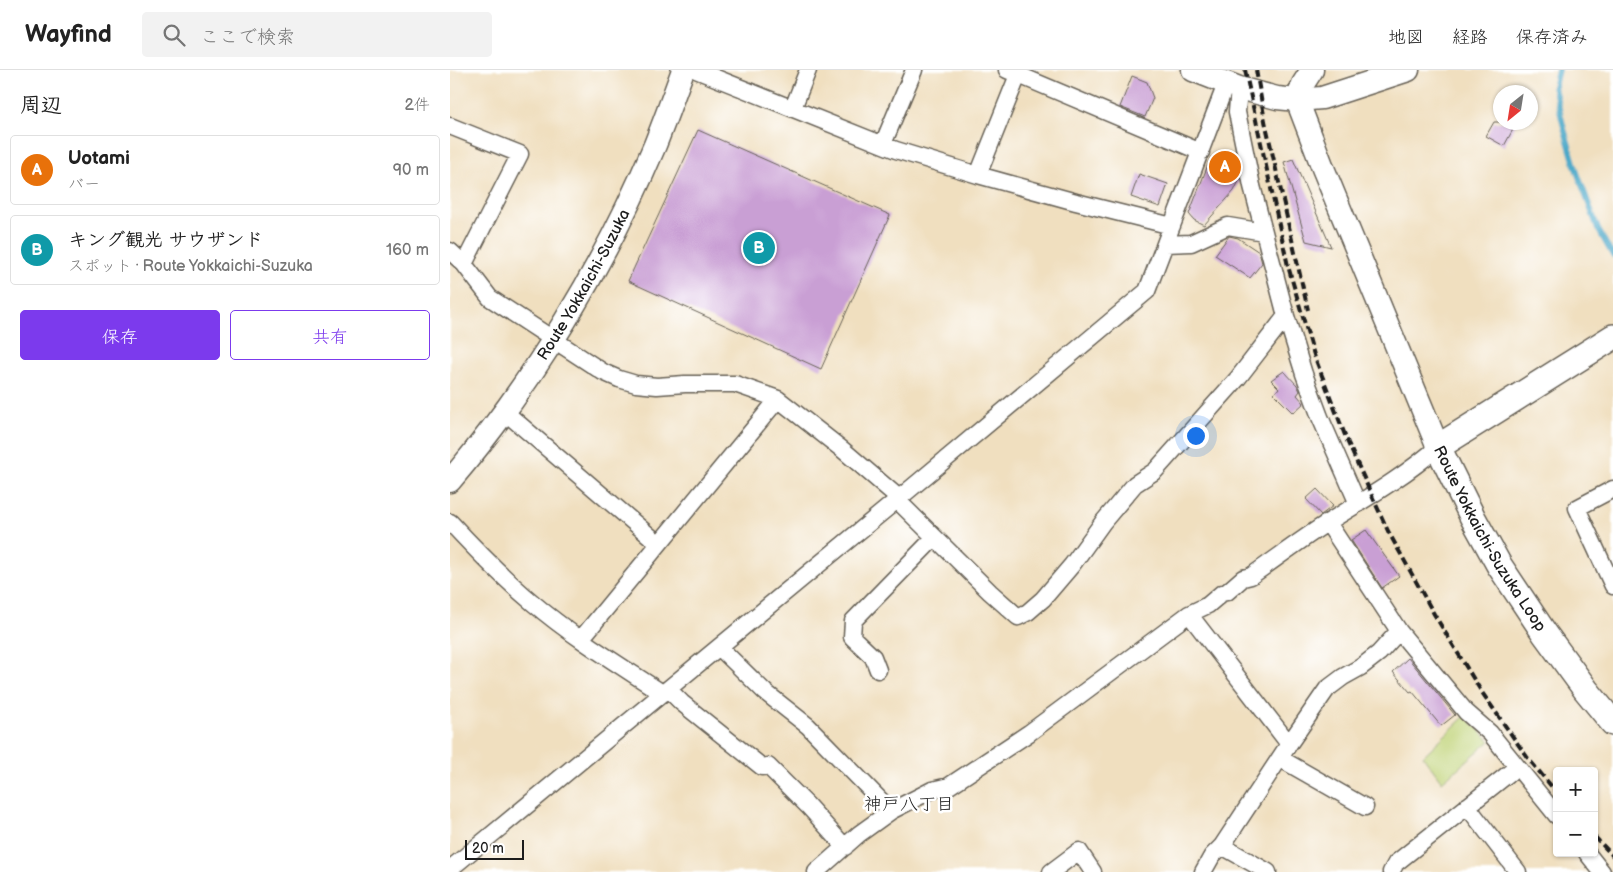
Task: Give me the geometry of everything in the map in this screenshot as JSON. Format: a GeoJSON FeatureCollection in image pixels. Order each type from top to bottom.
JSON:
{"type":"FeatureCollection","features":[{"type":"Feature","properties":{"kind":"main road","name":"Route Yokkaichi-Suzuka Loop"},"geometry":{"type":"LineString","coordinates":[[1612,720],[1545,634],[1499,565],[1438,448],[1613,338]]}},
{"type":"Feature","properties":{"kind":"street","name":"Route Yokkaichi-Suzuka"},"geometry":{"type":"LineString","coordinates":[[450,481],[505,412],[553,340],[595,268],[656,144],[683,70]]}},
{"type":"Feature","properties":{"kind":"street"},"geometry":{"type":"LineString","coordinates":[[696,70],[896,150],[1076,202],[1172,226]]}},
{"type":"Feature","properties":{"kind":"street"},"geometry":{"type":"LineString","coordinates":[[793,108],[808,70]]}},
{"type":"Feature","properties":{"kind":"street"},"geometry":{"type":"LineString","coordinates":[[882,144],[914,70]]}},
{"type":"Feature","properties":{"kind":"street"},"geometry":{"type":"LineString","coordinates":[[1193,70],[1233,86],[1277,98],[1297,100],[1322,98],[1395,72]]}},
{"type":"Feature","properties":{"kind":"street"},"geometry":{"type":"LineString","coordinates":[[816,872],[859,834],[891,811],[932,790],[949,786],[957,781],[1029,733],[1156,637],[1164,634],[1188,614],[1208,605],[1243,578],[1251,576],[1420,463],[1438,448],[1297,100],[1303,84],[1312,70]]}},
{"type":"Feature","properties":{"kind":"street"},"geometry":{"type":"LineString","coordinates":[[978,175],[1015,71],[1200,152]]}},
{"type":"Feature","properties":{"kind":"street"},"geometry":{"type":"LineString","coordinates":[[450,869],[1147,291],[1200,152],[1233,86]]}},
{"type":"Feature","properties":{"kind":"street"},"geometry":{"type":"LineString","coordinates":[[1233,86],[1252,186],[1286,316],[1317,408],[1358,504]]}},
{"type":"Feature","properties":{"kind":"street"},"geometry":{"type":"LineString","coordinates":[[450,126],[520,154],[464,264]]}},
{"type":"Feature","properties":{"kind":"street"},"geometry":{"type":"LineString","coordinates":[[1164,244],[1192,243],[1228,226],[1264,232]]}},
{"type":"Feature","properties":{"kind":"street"},"geometry":{"type":"LineString","coordinates":[[450,251],[464,264],[490,298],[603,372],[636,384],[657,386],[735,384],[778,399],[843,450],[898,499],[934,538],[1018,617],[1028,612],[1043,599],[1072,565],[1103,522],[1136,484],[1155,471],[1238,378],[1286,316]]}},
{"type":"Feature","properties":{"kind":"street"},"geometry":{"type":"LineString","coordinates":[[580,639],[778,399]]}},
{"type":"Feature","properties":{"kind":"street"},"geometry":{"type":"LineString","coordinates":[[505,412],[659,544]]}},
{"type":"Feature","properties":{"kind":"street"},"geometry":{"type":"LineString","coordinates":[[1613,489],[1577,508],[1613,586]]}},
{"type":"Feature","properties":{"kind":"street"},"geometry":{"type":"LineString","coordinates":[[450,522],[532,603],[580,639],[665,691],[762,767],[768,766],[845,847]]}},
{"type":"Feature","properties":{"kind":"street"},"geometry":{"type":"LineString","coordinates":[[1328,523],[1399,631],[1466,712],[1490,733],[1554,812]]}},
{"type":"Feature","properties":{"kind":"street"},"geometry":{"type":"LineString","coordinates":[[878,670],[873,657],[852,637],[853,621],[934,538]]}},
{"type":"Feature","properties":{"kind":"street"},"geometry":{"type":"LineString","coordinates":[[1188,614],[1289,744]]}},
{"type":"Feature","properties":{"kind":"street"},"geometry":{"type":"LineString","coordinates":[[1203,872],[1212,856],[1222,846],[1327,689],[1379,653],[1399,631]]}},
{"type":"Feature","properties":{"kind":"street"},"geometry":{"type":"LineString","coordinates":[[719,647],[765,692],[808,726],[891,811]]}},
{"type":"Feature","properties":{"kind":"street"},"geometry":{"type":"LineString","coordinates":[[1281,759],[1365,807]]}},
{"type":"Feature","properties":{"kind":"street"},"geometry":{"type":"LineString","coordinates":[[1391,872],[1396,863],[1517,767]]}},
{"type":"Feature","properties":{"kind":"street"},"geometry":{"type":"LineString","coordinates":[[1467,806],[1518,872]]}},
{"type":"Feature","properties":{"kind":"street"},"geometry":{"type":"LineString","coordinates":[[1222,846],[1268,872]]}},
{"type":"Feature","properties":{"kind":"street"},"geometry":{"type":"LineString","coordinates":[[1051,872],[1079,850],[1093,872]]}},
{"type":"Feature","properties":{"kind":"street"},"geometry":{"type":"LineString","coordinates":[[1590,857],[1602,872]]}},
{"type":"Feature","properties":{"kind":"green space"},"geometry":{"type":"Polygon","coordinates":[[[1465,716],[1490,741],[1442,782],[1423,756],[1465,716]]]}},
{"type":"Feature","properties":{"kind":"building"},"geometry":{"type":"Polygon","coordinates":[[[1132,76],[1147,82],[1153,98],[1145,117],[1120,107],[1132,76]]]}},
{"type":"Feature","properties":{"kind":"building"},"geometry":{"type":"Polygon","coordinates":[[[1493,124],[1493,130],[1513,130],[1504,146],[1486,136],[1493,124]]]}},
{"type":"Feature","properties":{"kind":"building"},"geometry":{"type":"Polygon","coordinates":[[[698,130],[890,215],[821,369],[628,281],[698,130]]]}},
{"type":"Feature","properties":{"kind":"building"},"geometry":{"type":"Polygon","coordinates":[[[1211,157],[1238,168],[1240,179],[1234,191],[1204,225],[1194,220],[1189,214],[1211,157]]]}},
{"type":"Feature","properties":{"kind":"building"},"geometry":{"type":"Polygon","coordinates":[[[1293,159],[1331,247],[1306,241],[1284,162],[1293,159]]]}},
{"type":"Feature","properties":{"kind":"building"},"geometry":{"type":"Polygon","coordinates":[[[1139,174],[1168,184],[1160,207],[1131,197],[1139,174]]]}},
{"type":"Feature","properties":{"kind":"building"},"geometry":{"type":"Polygon","coordinates":[[[1229,236],[1238,238],[1259,252],[1262,263],[1250,278],[1215,255],[1229,236]]]}},
{"type":"Feature","properties":{"kind":"building"},"geometry":{"type":"Polygon","coordinates":[[[1284,371],[1297,385],[1300,391],[1297,395],[1304,403],[1293,413],[1274,394],[1279,388],[1271,380],[1284,371]]]}},
{"type":"Feature","properties":{"kind":"building"},"geometry":{"type":"Polygon","coordinates":[[[1317,489],[1333,506],[1321,515],[1306,499],[1317,489]]]}},
{"type":"Feature","properties":{"kind":"building"},"geometry":{"type":"Polygon","coordinates":[[[1366,530],[1399,576],[1382,588],[1351,540],[1366,530]]]}},
{"type":"Feature","properties":{"kind":"building"},"geometry":{"type":"Polygon","coordinates":[[[1408,658],[1455,715],[1441,726],[1412,691],[1410,692],[1393,672],[1408,658]]]}},
{"type":"Feature","properties":{"kind":"waterway"},"geometry":{"type":"LineString","coordinates":[[1558,70],[1554,87],[1577,172],[1598,229],[1613,256]]}},
{"type":"Feature","properties":{"kind":"railway"},"geometry":{"type":"LineString","coordinates":[[1245,70],[1288,266],[1314,355],[1348,443],[1388,531],[1434,614],[1481,691],[1527,757],[1553,788]]}},
{"type":"Feature","properties":{"kind":"railway"},"geometry":{"type":"LineString","coordinates":[[1256,70],[1265,121],[1308,310]]}},
{"type":"Feature","properties":{"kind":"railway"},"geometry":{"type":"LineString","coordinates":[[1598,840],[1613,856]]}},
{"type":"Feature","properties":{"kind":"place","name":"Uotami"},"geometry":{"type":"Point","coordinates":[1225,167]}},
{"type":"Feature","properties":{"kind":"place","name":"キング観光 サウザンド"},"geometry":{"type":"Point","coordinates":[759,248]}},
{"type":"Feature","properties":{"kind":"district","name":"神戸八丁目"},"geometry":{"type":"Point","coordinates":[909,804]}}]}
